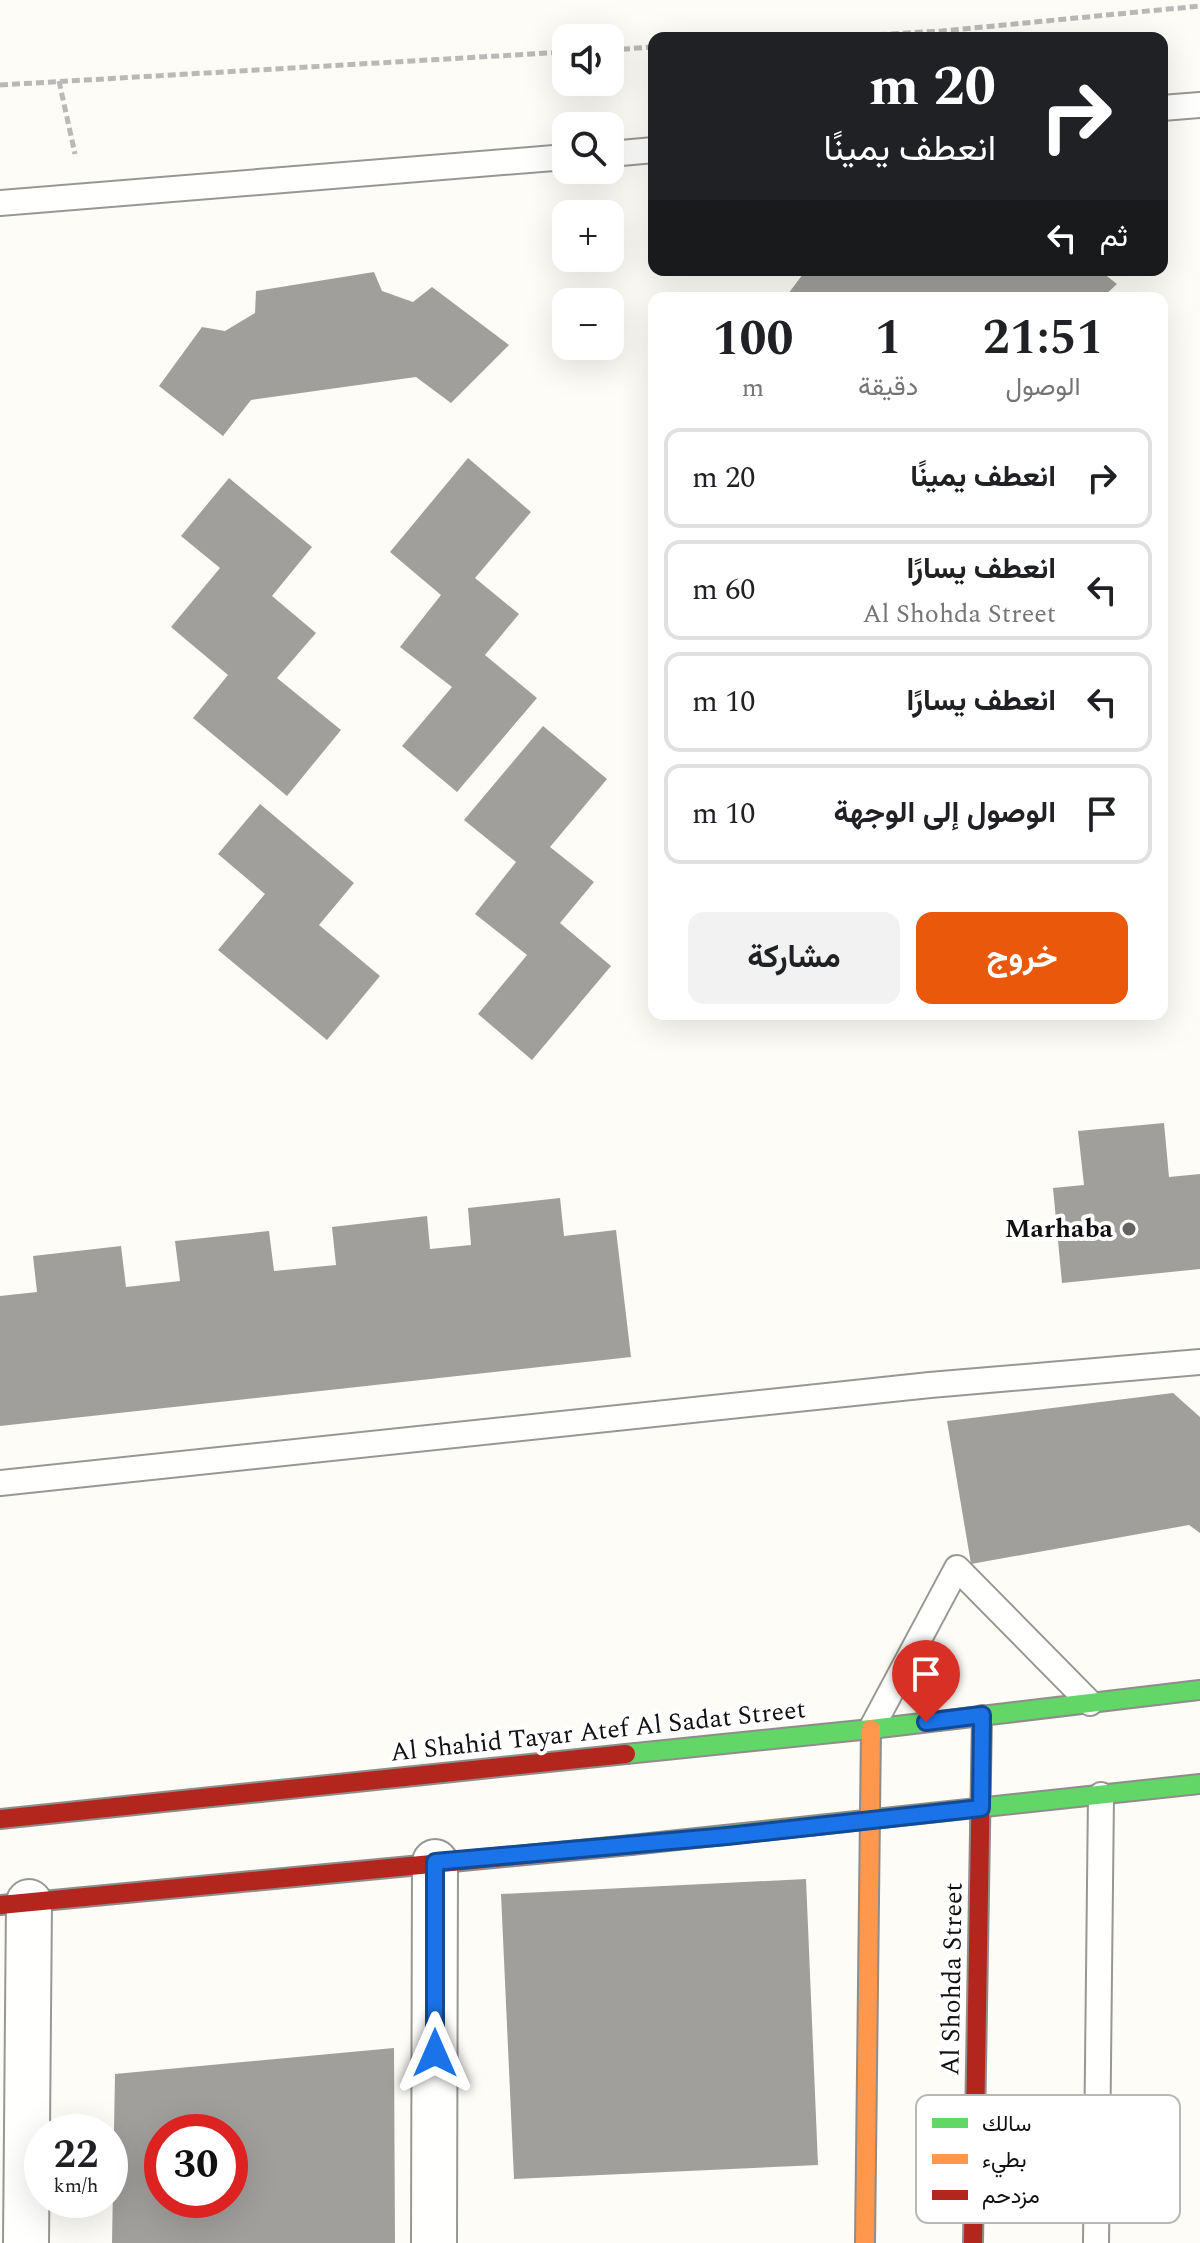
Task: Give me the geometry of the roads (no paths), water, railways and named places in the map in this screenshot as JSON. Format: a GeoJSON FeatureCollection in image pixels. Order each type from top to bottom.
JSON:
{"type":"FeatureCollection","features":[{"type":"Feature","properties":{"kind":"street","name":"Al Shahid Tayar Atef Al Sadat Street"},"geometry":{"type":"LineString","coordinates":[[0,1819],[871,1729],[1200,1690]]}},
{"type":"Feature","properties":{"kind":"street","name":"Al Shohda Street"},"geometry":{"type":"LineString","coordinates":[[976,2095],[982,1715]]}},
{"type":"Feature","properties":{"kind":"street"},"geometry":{"type":"LineString","coordinates":[[865,2243],[871,1729]]}},
{"type":"Feature","properties":{"kind":"street"},"geometry":{"type":"LineString","coordinates":[[26,2243],[14,1904],[871,1821],[1200,1784]]}},
{"type":"Feature","properties":{"kind":"street"},"geometry":{"type":"LineString","coordinates":[[434,2243],[435,1862]]}},
{"type":"Feature","properties":{"kind":"street","name":"Al Shohda Street"},"geometry":{"type":"LineString","coordinates":[[973,2223],[973,2243]]}},
{"type":"Feature","properties":{"kind":"lane"},"geometry":{"type":"LineString","coordinates":[[1168,108],[1200,105]]}},
{"type":"Feature","properties":{"kind":"lane"},"geometry":{"type":"LineString","coordinates":[[624,153],[648,151]]}},
{"type":"Feature","properties":{"kind":"lane"},"geometry":{"type":"LineString","coordinates":[[0,203],[552,158]]}},
{"type":"Feature","properties":{"kind":"lane"},"geometry":{"type":"LineString","coordinates":[[0,1483],[930,1385],[1200,1362]]}},
{"type":"Feature","properties":{"kind":"lane"},"geometry":{"type":"LineString","coordinates":[[871,1729],[957,1568],[1090,1703]]}},
{"type":"Feature","properties":{"kind":"lane"},"geometry":{"type":"LineString","coordinates":[[1098,2095],[1101,1795]]}},
{"type":"Feature","properties":{"kind":"lane"},"geometry":{"type":"LineString","coordinates":[[1096,2223],[1096,2243]]}},
{"type":"Feature","properties":{"kind":"place","name":"Marhaba"},"geometry":{"type":"Point","coordinates":[1129,1229]}}]}
